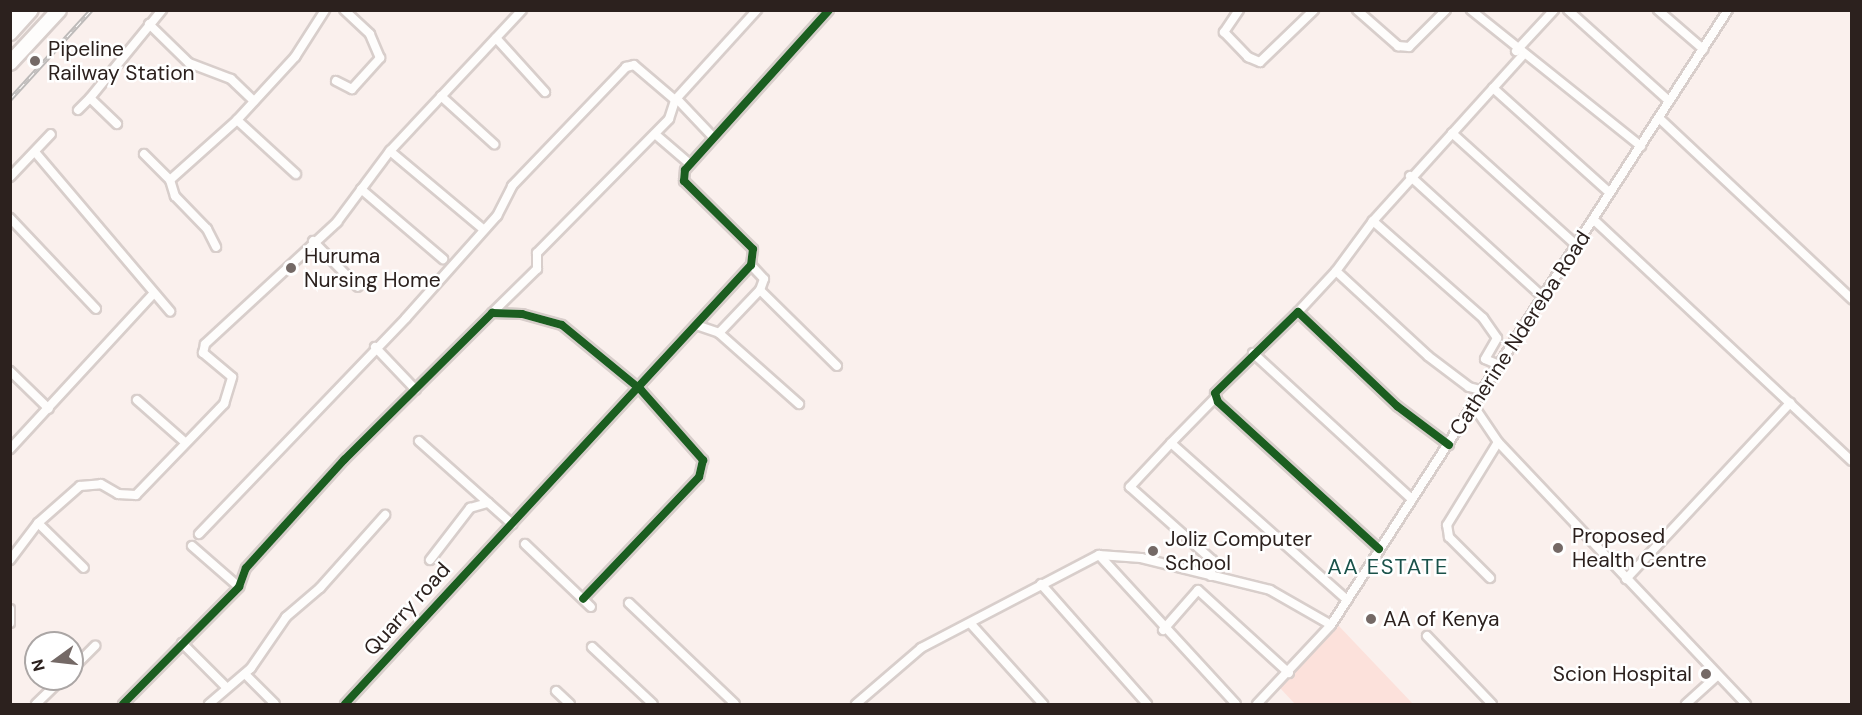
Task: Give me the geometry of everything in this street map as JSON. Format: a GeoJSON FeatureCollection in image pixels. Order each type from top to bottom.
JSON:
{"type":"FeatureCollection","features":[{"type":"Feature","properties":{"kind":"main road"},"geometry":{"type":"LineString","coordinates":[[10,18],[17,10]]}},
{"type":"Feature","properties":{"kind":"main road"},"geometry":{"type":"LineString","coordinates":[[10,33],[31,10]]}},
{"type":"Feature","properties":{"kind":"main road"},"geometry":{"type":"LineString","coordinates":[[10,63],[59,10]]}},
{"type":"Feature","properties":{"kind":"street"},"geometry":{"type":"LineString","coordinates":[[78,110],[162,10]]}},
{"type":"Feature","properties":{"kind":"street"},"geometry":{"type":"LineString","coordinates":[[170,180],[237,120],[295,57],[326,10]]}},
{"type":"Feature","properties":{"kind":"street"},"geometry":{"type":"LineString","coordinates":[[336,81],[352,89],[380,58],[370,34],[344,10]]}},
{"type":"Feature","properties":{"kind":"street"},"geometry":{"type":"LineString","coordinates":[[10,561],[38,523],[86,483],[136,495],[186,443],[232,389],[232,378],[203,353],[205,344],[313,241],[337,222],[390,152],[522,10]]}},
{"type":"Feature","properties":{"kind":"street"},"geometry":{"type":"LineString","coordinates":[[719,333],[760,290],[764,279],[751,265],[753,249],[684,181],[690,164],[829,10]]}},
{"type":"Feature","properties":{"kind":"street"},"geometry":{"type":"LineString","coordinates":[[1239,10],[1224,32],[1260,62],[1314,10]]}},
{"type":"Feature","properties":{"kind":"street"},"geometry":{"type":"LineString","coordinates":[[1357,10],[1398,46],[1409,48],[1446,10]]}},
{"type":"Feature","properties":{"kind":"street"},"geometry":{"type":"LineString","coordinates":[[1471,10],[1519,54],[1641,146]]}},
{"type":"Feature","properties":{"kind":"street"},"geometry":{"type":"LineString","coordinates":[[1211,576],[1212,560],[1130,487],[1215,398],[1253,352],[1298,312],[1336,271],[1372,221],[1410,176],[1493,88],[1554,10]]}},
{"type":"Feature","properties":{"kind":"street"},"geometry":{"type":"LineString","coordinates":[[1569,10],[1669,100]]}},
{"type":"Feature","properties":{"kind":"street"},"geometry":{"type":"LineString","coordinates":[[1658,10],[1703,49]]}},
{"type":"Feature","properties":{"kind":"street","name":"Catherine Ndereba Road"},"geometry":{"type":"LineString","coordinates":[[1257,705],[1331,625],[1484,391],[1541,295],[1641,146],[1728,10]]}},
{"type":"Feature","properties":{"kind":"street"},"geometry":{"type":"LineString","coordinates":[[123,705],[239,587],[246,568],[416,390],[537,269],[537,253],[669,119],[676,99],[751,13]]}},
{"type":"Feature","properties":{"kind":"street"},"geometry":{"type":"LineString","coordinates":[[149,24],[189,63],[231,79],[254,100]]}},
{"type":"Feature","properties":{"kind":"street"},"geometry":{"type":"LineString","coordinates":[[496,38],[545,92]]}},
{"type":"Feature","properties":{"kind":"street"},"geometry":{"type":"LineString","coordinates":[[199,534],[483,229],[512,186],[628,66],[676,99],[713,137]]}},
{"type":"Feature","properties":{"kind":"street"},"geometry":{"type":"LineString","coordinates":[[1493,88],[1609,192]]}},
{"type":"Feature","properties":{"kind":"street"},"geometry":{"type":"LineString","coordinates":[[441,96],[494,144]]}},
{"type":"Feature","properties":{"kind":"street"},"geometry":{"type":"LineString","coordinates":[[90,98],[117,124]]}},
{"type":"Feature","properties":{"kind":"street"},"geometry":{"type":"LineString","coordinates":[[1659,118],[1851,299]]}},
{"type":"Feature","properties":{"kind":"street"},"geometry":{"type":"LineString","coordinates":[[237,120],[296,174]]}},
{"type":"Feature","properties":{"kind":"street"},"geometry":{"type":"LineString","coordinates":[[1452,133],[1575,244]]}},
{"type":"Feature","properties":{"kind":"street"},"geometry":{"type":"LineString","coordinates":[[10,177],[51,134]]}},
{"type":"Feature","properties":{"kind":"street"},"geometry":{"type":"LineString","coordinates":[[655,134],[690,164]]}},
{"type":"Feature","properties":{"kind":"street"},"geometry":{"type":"LineString","coordinates":[[35,152],[170,311]]}},
{"type":"Feature","properties":{"kind":"street"},"geometry":{"type":"LineString","coordinates":[[390,152],[483,229]]}},
{"type":"Feature","properties":{"kind":"street"},"geometry":{"type":"LineString","coordinates":[[144,154],[170,180],[176,196],[207,229],[216,247]]}},
{"type":"Feature","properties":{"kind":"street"},"geometry":{"type":"LineString","coordinates":[[1410,176],[1541,295]]}},
{"type":"Feature","properties":{"kind":"street"},"geometry":{"type":"LineString","coordinates":[[361,189],[442,259]]}},
{"type":"Feature","properties":{"kind":"street"},"geometry":{"type":"LineString","coordinates":[[10,218],[96,309]]}},
{"type":"Feature","properties":{"kind":"street"},"geometry":{"type":"LineString","coordinates":[[1593,219],[1851,461]]}},
{"type":"Feature","properties":{"kind":"street"},"geometry":{"type":"LineString","coordinates":[[1372,221],[1483,318],[1497,338],[1485,359],[1499,365]]}},
{"type":"Feature","properties":{"kind":"street"},"geometry":{"type":"LineString","coordinates":[[313,241],[357,287]]}},
{"type":"Feature","properties":{"kind":"street","name":"Quarry road"},"geometry":{"type":"LineString","coordinates":[[345,705],[496,539],[641,390],[751,265]]}},
{"type":"Feature","properties":{"kind":"street"},"geometry":{"type":"LineString","coordinates":[[1336,271],[1428,356],[1468,387],[1484,391]]}},
{"type":"Feature","properties":{"kind":"street"},"geometry":{"type":"LineString","coordinates":[[760,290],[837,366]]}},
{"type":"Feature","properties":{"kind":"street"},"geometry":{"type":"LineString","coordinates":[[10,449],[154,292]]}},
{"type":"Feature","properties":{"kind":"street"},"geometry":{"type":"LineString","coordinates":[[1298,312],[1397,406],[1449,445]]}},
{"type":"Feature","properties":{"kind":"street"},"geometry":{"type":"LineString","coordinates":[[492,313],[522,314],[562,325],[641,390],[697,452],[703,471],[583,599]]}},
{"type":"Feature","properties":{"kind":"street"},"geometry":{"type":"LineString","coordinates":[[699,326],[719,333],[799,404]]}},
{"type":"Feature","properties":{"kind":"street"},"geometry":{"type":"LineString","coordinates":[[375,347],[416,390]]}},
{"type":"Feature","properties":{"kind":"street"},"geometry":{"type":"LineString","coordinates":[[1253,352],[1412,499]]}},
{"type":"Feature","properties":{"kind":"street"},"geometry":{"type":"LineString","coordinates":[[10,372],[49,409]]}},
{"type":"Feature","properties":{"kind":"street"},"geometry":{"type":"LineString","coordinates":[[1215,398],[1379,549]]}},
{"type":"Feature","properties":{"kind":"street"},"geometry":{"type":"LineString","coordinates":[[137,400],[186,443]]}},
{"type":"Feature","properties":{"kind":"street"},"geometry":{"type":"LineString","coordinates":[[1626,579],[1790,403]]}},
{"type":"Feature","properties":{"kind":"street"},"geometry":{"type":"LineString","coordinates":[[1473,405],[1498,442],[1746,705]]}},
{"type":"Feature","properties":{"kind":"street"},"geometry":{"type":"LineString","coordinates":[[419,441],[512,524]]}},
{"type":"Feature","properties":{"kind":"street"},"geometry":{"type":"LineString","coordinates":[[1171,442],[1260,528],[1309,563],[1347,600]]}},
{"type":"Feature","properties":{"kind":"street"},"geometry":{"type":"LineString","coordinates":[[1490,578],[1449,537],[1447,525],[1498,442]]}},
{"type":"Feature","properties":{"kind":"street"},"geometry":{"type":"LineString","coordinates":[[430,560],[470,508],[488,503]]}},
{"type":"Feature","properties":{"kind":"street"},"geometry":{"type":"LineString","coordinates":[[209,705],[225,687],[245,674],[286,617],[320,588],[385,515]]}},
{"type":"Feature","properties":{"kind":"street"},"geometry":{"type":"LineString","coordinates":[[38,523],[84,568]]}},
{"type":"Feature","properties":{"kind":"street"},"geometry":{"type":"LineString","coordinates":[[525,544],[591,607]]}},
{"type":"Feature","properties":{"kind":"street"},"geometry":{"type":"LineString","coordinates":[[192,546],[239,587]]}},
{"type":"Feature","properties":{"kind":"street"},"geometry":{"type":"LineString","coordinates":[[1099,555],[1163,630],[1236,705]]}},
{"type":"Feature","properties":{"kind":"street"},"geometry":{"type":"LineString","coordinates":[[856,705],[921,648],[971,624],[1041,584],[1099,555],[1141,558],[1283,596],[1331,625]]}},
{"type":"Feature","properties":{"kind":"street"},"geometry":{"type":"LineString","coordinates":[[1041,584],[1147,705]]}},
{"type":"Feature","properties":{"kind":"street"},"geometry":{"type":"LineString","coordinates":[[1163,630],[1198,590],[1289,673]]}},
{"type":"Feature","properties":{"kind":"street"},"geometry":{"type":"LineString","coordinates":[[629,603],[735,705]]}},
{"type":"Feature","properties":{"kind":"street"},"geometry":{"type":"LineString","coordinates":[[10,609],[10,623]]}},
{"type":"Feature","properties":{"kind":"street"},"geometry":{"type":"LineString","coordinates":[[971,624],[1043,705]]}},
{"type":"Feature","properties":{"kind":"street"},"geometry":{"type":"LineString","coordinates":[[1427,636],[1492,705]]}},
{"type":"Feature","properties":{"kind":"street"},"geometry":{"type":"LineString","coordinates":[[182,643],[225,687]]}},
{"type":"Feature","properties":{"kind":"street"},"geometry":{"type":"LineString","coordinates":[[84,656],[94,646]]}},
{"type":"Feature","properties":{"kind":"street"},"geometry":{"type":"LineString","coordinates":[[592,647],[653,705]]}},
{"type":"Feature","properties":{"kind":"street"},"geometry":{"type":"LineString","coordinates":[[245,674],[275,705]]}},
{"type":"Feature","properties":{"kind":"street"},"geometry":{"type":"LineString","coordinates":[[1686,705],[1717,676]]}},
{"type":"Feature","properties":{"kind":"street"},"geometry":{"type":"LineString","coordinates":[[36,705],[50,691]]}},
{"type":"Feature","properties":{"kind":"street"},"geometry":{"type":"LineString","coordinates":[[556,691],[570,705]]}},
{"type":"Feature","properties":{"kind":"shaded area"},"geometry":{"type":"Polygon","coordinates":[[[1337,624],[1413,704],[1295,704],[1280,688],[1337,624]]]}},
{"type":"Feature","properties":{"kind":"railway"},"geometry":{"type":"LineString","coordinates":[[10,99],[91,10]]}},
{"type":"Feature","properties":{"kind":"cycle path"},"geometry":{"type":"LineString","coordinates":[[345,704],[751,265],[753,249],[684,181],[685,170],[829,10]]}},
{"type":"Feature","properties":{"kind":"cycle path"},"geometry":{"type":"LineString","coordinates":[[1379,549],[1218,402],[1215,393],[1298,312],[1397,406],[1449,445]]}},
{"type":"Feature","properties":{"kind":"cycle path"},"geometry":{"type":"LineString","coordinates":[[123,704],[239,587],[246,568],[344,460],[492,313],[522,314],[562,325],[641,390],[703,460],[699,477],[583,599]]}},
{"type":"Feature","properties":{"kind":"place","name":"Pipeline Railway Station"},"geometry":{"type":"Point","coordinates":[35,61]}},
{"type":"Feature","properties":{"kind":"place","name":"Huruma Nursing Home"},"geometry":{"type":"Point","coordinates":[291,268]}},
{"type":"Feature","properties":{"kind":"place","name":"Proposed Health Centre"},"geometry":{"type":"Point","coordinates":[1558,548]}},
{"type":"Feature","properties":{"kind":"place","name":"Joliz Computer School"},"geometry":{"type":"Point","coordinates":[1153,551]}},
{"type":"Feature","properties":{"kind":"place","name":"AA of Kenya"},"geometry":{"type":"Point","coordinates":[1371,619]}},
{"type":"Feature","properties":{"kind":"place","name":"Scion Hospital"},"geometry":{"type":"Point","coordinates":[1706,674]}},
{"type":"Feature","properties":{"kind":"district","name":"AA ESTATE"},"geometry":{"type":"Point","coordinates":[1388,567]}}]}
